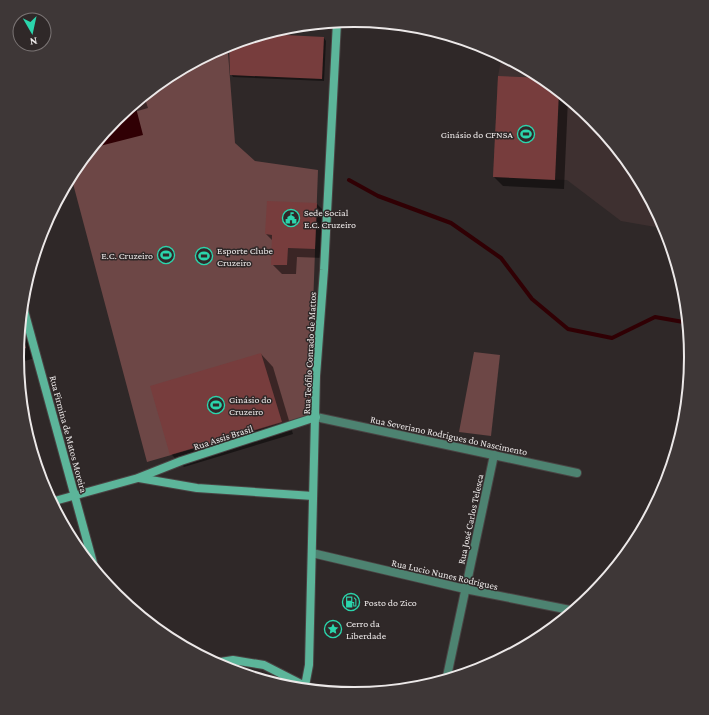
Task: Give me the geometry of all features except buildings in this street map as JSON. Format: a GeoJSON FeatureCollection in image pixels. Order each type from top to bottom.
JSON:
{"type":"FeatureCollection","features":[{"type":"Feature","properties":{"kind":"street","name":"Rua Teófilo Conrado de Mattos"},"geometry":{"type":"LineString","coordinates":[[305,684],[308,665],[312,553],[316,376],[324,270],[337,28]]}},
{"type":"Feature","properties":{"kind":"street","name":"Rua Firmina de Matos Moreira"},"geometry":{"type":"LineString","coordinates":[[27,319],[92,559]]}},
{"type":"Feature","properties":{"kind":"street","name":"Rua Severiano Rodrigues do Nascimento"},"geometry":{"type":"LineString","coordinates":[[316,417],[578,473]]}},
{"type":"Feature","properties":{"kind":"street","name":"Rua Assis Brasil"},"geometry":{"type":"LineString","coordinates":[[56,501],[138,478],[316,417]]}},
{"type":"Feature","properties":{"kind":"street","name":"Rua José Carlos Telesca"},"geometry":{"type":"LineString","coordinates":[[447,675],[494,455]]}},
{"type":"Feature","properties":{"kind":"street","name":"Rua Assis Brasil"},"geometry":{"type":"LineString","coordinates":[[138,478],[197,488],[313,496]]}},
{"type":"Feature","properties":{"kind":"street","name":"Rua Lucio Nunes Rodrigues"},"geometry":{"type":"LineString","coordinates":[[312,553],[466,589],[568,610]]}},
{"type":"Feature","properties":{"kind":"street"},"geometry":{"type":"LineString","coordinates":[[224,661],[233,660],[264,665],[300,683]]}},
{"type":"Feature","properties":{"kind":"shaded area","name":"Esporte Clube Cruzeiro"},"geometry":{"type":"Polygon","coordinates":[[[228,53],[235,143],[255,161],[318,170],[309,415],[147,462],[73,184],[92,156],[106,140],[153,95],[189,71],[228,53]]]}},
{"type":"Feature","properties":{"kind":"shaded area"},"geometry":{"type":"Polygon","coordinates":[[[501,61],[520,71],[556,95],[588,124],[617,156],[641,192],[658,228],[621,221],[567,180],[493,177],[498,76],[501,61]]]}},
{"type":"Feature","properties":{"kind":"shaded area"},"geometry":{"type":"Polygon","coordinates":[[[136,110],[143,135],[101,146],[136,110]]]}},
{"type":"Feature","properties":{"kind":"shaded area"},"geometry":{"type":"Polygon","coordinates":[[[474,352],[500,355],[491,436],[459,432],[474,352]]]}},
{"type":"Feature","properties":{"kind":"waterway"},"geometry":{"type":"LineString","coordinates":[[349,180],[378,196],[451,223],[501,258],[532,299],[568,329],[612,338],[655,317],[683,322]]}},
{"type":"Feature","properties":{"kind":"place","name":"Ginásio do CFNSA"},"geometry":{"type":"Point","coordinates":[526,134]}},
{"type":"Feature","properties":{"kind":"place","name":"Sede Social E.C. Cruzeiro"},"geometry":{"type":"Point","coordinates":[291,218]}},
{"type":"Feature","properties":{"kind":"place","name":"E.C. Cruzeiro"},"geometry":{"type":"Point","coordinates":[166,255]}},
{"type":"Feature","properties":{"kind":"place","name":"Esporte Clube Cruzeiro"},"geometry":{"type":"Point","coordinates":[204,256]}},
{"type":"Feature","properties":{"kind":"place","name":"Ginásio do Cruzeiro"},"geometry":{"type":"Point","coordinates":[216,405]}},
{"type":"Feature","properties":{"kind":"place","name":"Posto do Zico"},"geometry":{"type":"Point","coordinates":[351,602]}},
{"type":"Feature","properties":{"kind":"place","name":"Cerro da Liberdade"},"geometry":{"type":"Point","coordinates":[333,629]}}]}
